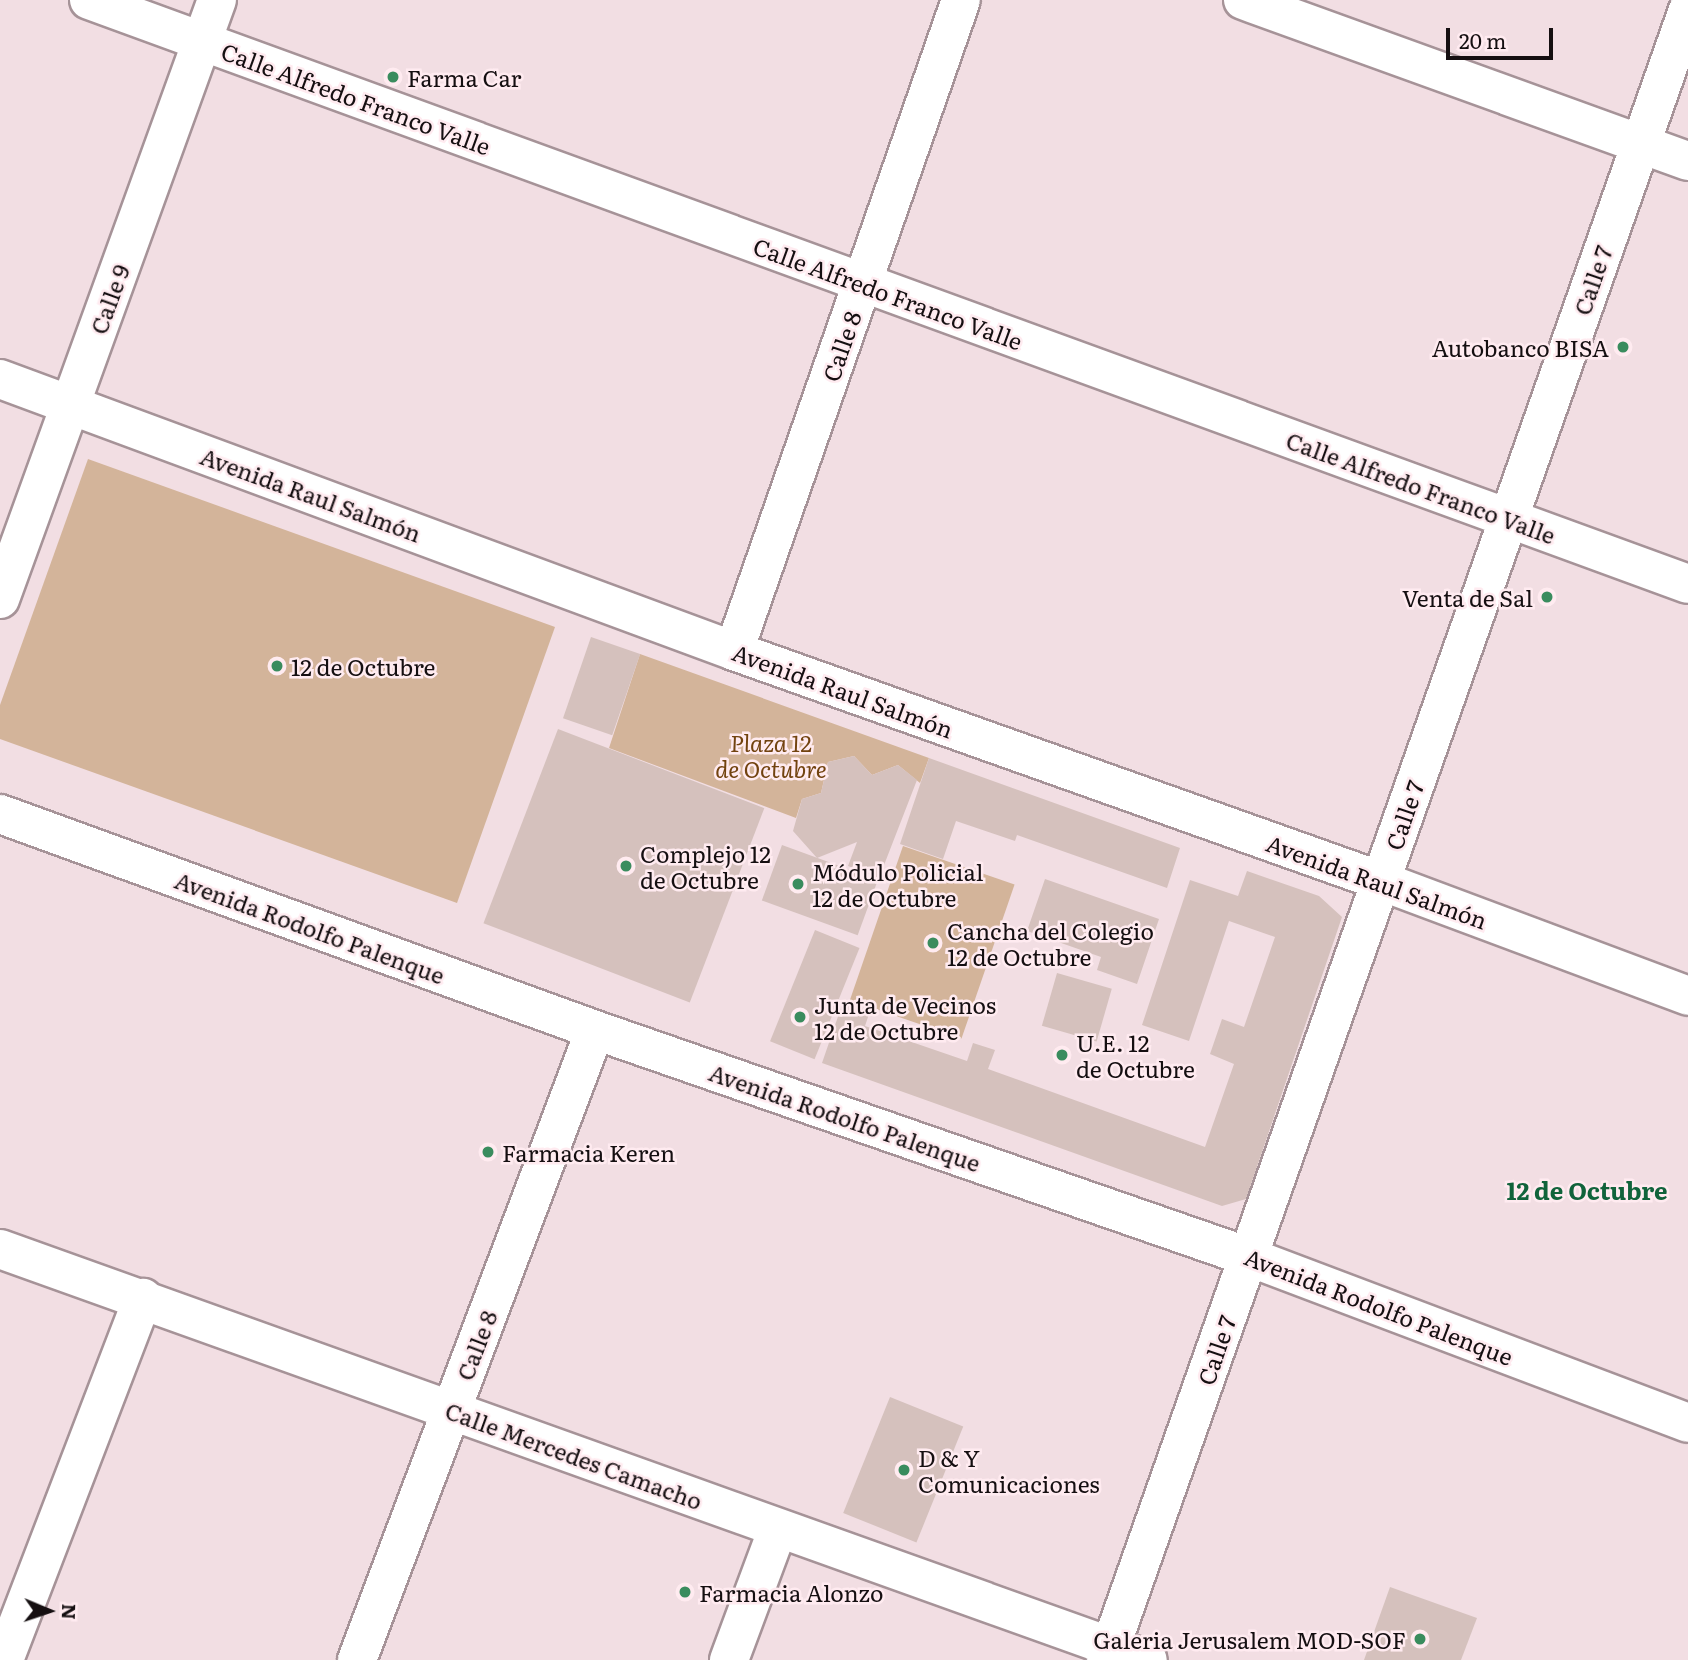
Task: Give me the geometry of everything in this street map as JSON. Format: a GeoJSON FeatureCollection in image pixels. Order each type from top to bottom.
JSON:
{"type":"FeatureCollection","features":[{"type":"Feature","properties":{"kind":"street","name":"Calle Alfredo Franco Valle"},"geometry":{"type":"LineString","coordinates":[[89,0],[1688,584]]}},
{"type":"Feature","properties":{"kind":"street","name":"Calle 9"},"geometry":{"type":"LineString","coordinates":[[0,599],[217,0]]}},
{"type":"Feature","properties":{"kind":"street","name":"Calle 8"},"geometry":{"type":"LineString","coordinates":[[734,651],[961,0]]}},
{"type":"Feature","properties":{"kind":"street"},"geometry":{"type":"LineString","coordinates":[[1243,0],[1688,161]]}},
{"type":"Feature","properties":{"kind":"street","name":"Calle 7"},"geometry":{"type":"LineString","coordinates":[[1109,1653],[1688,10]]}},
{"type":"Feature","properties":{"kind":"street","name":"Avenida Raul Salmón"},"geometry":{"type":"LineString","coordinates":[[0,379],[734,651],[1381,881],[1688,996]]}},
{"type":"Feature","properties":{"kind":"street","name":"Avenida Rodolfo Palenque"},"geometry":{"type":"LineString","coordinates":[[0,814],[596,1030],[1249,1257],[1688,1423]]}},
{"type":"Feature","properties":{"kind":"street","name":"Calle 8"},"geometry":{"type":"LineString","coordinates":[[357,1660],[596,1030]]}},
{"type":"Feature","properties":{"kind":"street","name":"Calle Mercedes Camacho"},"geometry":{"type":"LineString","coordinates":[[0,1249],[452,1409],[1109,1653],[1148,1660]]}},
{"type":"Feature","properties":{"kind":"street"},"geometry":{"type":"LineString","coordinates":[[4,1660],[143,1298]]}},
{"type":"Feature","properties":{"kind":"street"},"geometry":{"type":"LineString","coordinates":[[729,1660],[776,1531]]}},
{"type":"Feature","properties":{"kind":"green space","name":"12 de Octubre"},"geometry":{"type":"Polygon","coordinates":[[[88,459],[555,627],[457,903],[0,739],[0,705],[88,459]]]}},
{"type":"Feature","properties":{"kind":"green space","name":"Plaza 12 de Octubre"},"geometry":{"type":"Polygon","coordinates":[[[640,654],[929,758],[920,783],[898,765],[872,775],[854,756],[828,762],[821,793],[802,799],[796,818],[609,748],[640,654]]]}},
{"type":"Feature","properties":{"kind":"green space","name":"Cancha del Colegio 12 de Octubre"},"geometry":{"type":"Polygon","coordinates":[[[903,846],[1015,884],[962,1039],[850,1000],[903,846]]]}},
{"type":"Feature","properties":{"kind":"building"},"geometry":{"type":"Polygon","coordinates":[[[591,637],[640,654],[612,735],[563,718],[591,637]]]}},
{"type":"Feature","properties":{"kind":"building","name":"Complejo 12 de Octubre"},"geometry":{"type":"Polygon","coordinates":[[[558,729],[764,808],[690,1002],[483,923],[558,729]]]}},
{"type":"Feature","properties":{"kind":"building"},"geometry":{"type":"Polygon","coordinates":[[[854,756],[872,775],[898,765],[917,780],[879,878],[848,866],[857,842],[817,858],[793,831],[802,799],[821,793],[828,762],[854,756]]]}},
{"type":"Feature","properties":{"kind":"building"},"geometry":{"type":"Polygon","coordinates":[[[929,758],[1180,848],[1167,888],[1017,835],[1015,841],[956,821],[943,859],[900,844],[929,758]]]}},
{"type":"Feature","properties":{"kind":"building"},"geometry":{"type":"Polygon","coordinates":[[[782,845],[878,880],[858,935],[762,900],[782,845]]]}},
{"type":"Feature","properties":{"kind":"building"},"geometry":{"type":"Polygon","coordinates":[[[1247,871],[1319,896],[1342,917],[1246,1199],[1222,1206],[822,1063],[843,1002],[870,1011],[865,1026],[967,1061],[973,1043],[995,1050],[988,1069],[1205,1147],[1234,1064],[1210,1054],[1222,1019],[1244,1027],[1275,937],[1229,921],[1189,1041],[1142,1025],[1190,880],[1238,896],[1247,871]]]}},
{"type":"Feature","properties":{"kind":"building"},"geometry":{"type":"Polygon","coordinates":[[[1045,879],[1159,919],[1137,984],[1097,970],[1101,957],[1027,931],[1045,879]]]}},
{"type":"Feature","properties":{"kind":"building"},"geometry":{"type":"Polygon","coordinates":[[[815,930],[860,948],[815,1059],[770,1041],[815,930]]]}},
{"type":"Feature","properties":{"kind":"building"},"geometry":{"type":"Polygon","coordinates":[[[1057,973],[1112,989],[1097,1042],[1042,1026],[1057,973]]]}},
{"type":"Feature","properties":{"kind":"building","name":"D & Y Comunicaciones"},"geometry":{"type":"Polygon","coordinates":[[[890,1397],[963,1427],[916,1542],[843,1513],[890,1397]]]}},
{"type":"Feature","properties":{"kind":"building","name":"Galeria Jerusalem MOD-SOF"},"geometry":{"type":"Polygon","coordinates":[[[1390,1587],[1477,1618],[1461,1660],[1364,1660],[1390,1587]]]}},
{"type":"Feature","properties":{"kind":"place","name":"Farma Car"},"geometry":{"type":"Point","coordinates":[393,77]}},
{"type":"Feature","properties":{"kind":"place","name":"Autobanco BISA"},"geometry":{"type":"Point","coordinates":[1623,347]}},
{"type":"Feature","properties":{"kind":"place","name":"Venta de Sal"},"geometry":{"type":"Point","coordinates":[1547,597]}},
{"type":"Feature","properties":{"kind":"place","name":"12 de Octubre"},"geometry":{"type":"Point","coordinates":[277,666]}},
{"type":"Feature","properties":{"kind":"place","name":"Complejo 12 de Octubre"},"geometry":{"type":"Point","coordinates":[626,866]}},
{"type":"Feature","properties":{"kind":"place","name":"Módulo Policial 12 de Octubre"},"geometry":{"type":"Point","coordinates":[798,884]}},
{"type":"Feature","properties":{"kind":"place","name":"Cancha del Colegio 12 de Octubre"},"geometry":{"type":"Point","coordinates":[933,943]}},
{"type":"Feature","properties":{"kind":"place","name":"Junta de Vecinos 12 de Octubre"},"geometry":{"type":"Point","coordinates":[800,1017]}},
{"type":"Feature","properties":{"kind":"place","name":"U.E. 12 de Octubre"},"geometry":{"type":"Point","coordinates":[1062,1055]}},
{"type":"Feature","properties":{"kind":"place","name":"Farmacia Keren"},"geometry":{"type":"Point","coordinates":[488,1152]}},
{"type":"Feature","properties":{"kind":"place","name":"D & Y Comunicaciones"},"geometry":{"type":"Point","coordinates":[904,1470]}},
{"type":"Feature","properties":{"kind":"place","name":"Farmacia Alonzo"},"geometry":{"type":"Point","coordinates":[685,1592]}},
{"type":"Feature","properties":{"kind":"place","name":"Galeria Jerusalem MOD-SOF"},"geometry":{"type":"Point","coordinates":[1420,1639]}},
{"type":"Feature","properties":{"kind":"district","name":"12 de Octubre"},"geometry":{"type":"Point","coordinates":[1587,1190]}}]}
